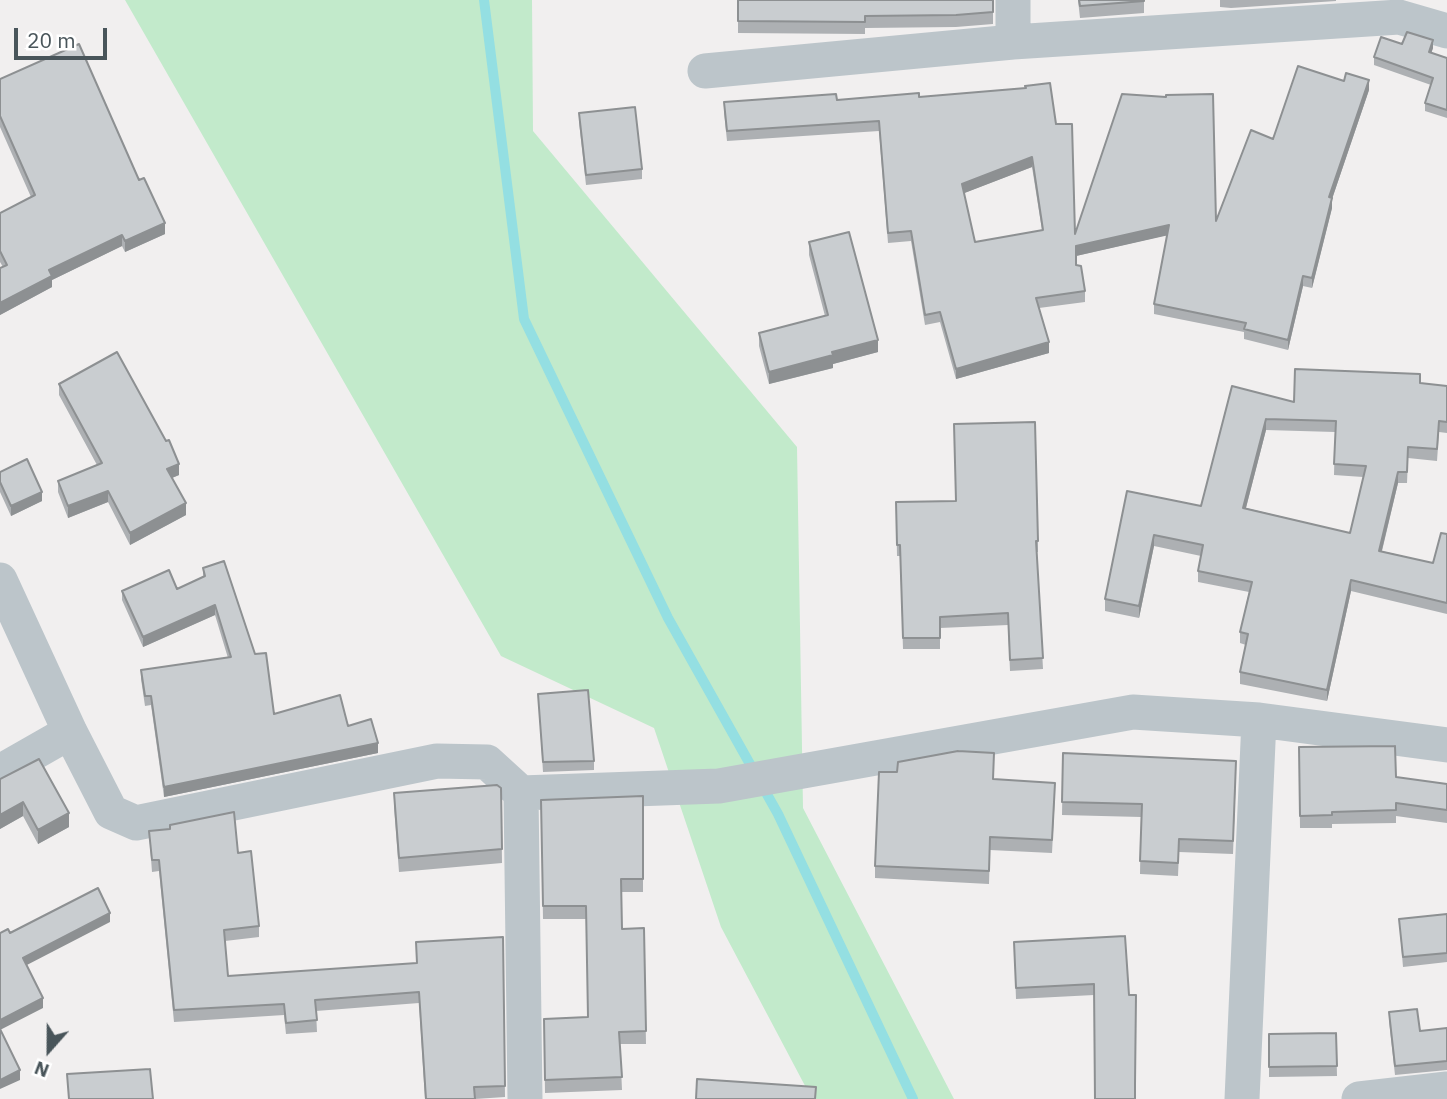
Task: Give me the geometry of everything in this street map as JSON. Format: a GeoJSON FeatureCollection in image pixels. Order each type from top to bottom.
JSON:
{"type":"FeatureCollection","features":[{"type":"Feature","properties":{"kind":"street"},"geometry":{"type":"LineString","coordinates":[[1013,0],[1013,42]]}},
{"type":"Feature","properties":{"kind":"street"},"geometry":{"type":"LineString","coordinates":[[705,71],[1397,9],[1447,31]]}},
{"type":"Feature","properties":{"kind":"street"},"geometry":{"type":"LineString","coordinates":[[0,580],[70,732],[111,812],[136,823],[437,761],[487,762],[521,793],[719,786],[1133,712],[1259,720],[1447,745]]}},
{"type":"Feature","properties":{"kind":"street"},"geometry":{"type":"LineString","coordinates":[[1242,1099],[1259,720]]}},
{"type":"Feature","properties":{"kind":"street"},"geometry":{"type":"LineString","coordinates":[[0,772],[70,732]]}},
{"type":"Feature","properties":{"kind":"street"},"geometry":{"type":"LineString","coordinates":[[521,793],[525,1099]]}},
{"type":"Feature","properties":{"kind":"street"},"geometry":{"type":"LineString","coordinates":[[1359,1099],[1447,1089]]}},
{"type":"Feature","properties":{"kind":"green space"},"geometry":{"type":"Polygon","coordinates":[[[125,0],[532,0],[533,131],[797,447],[803,808],[954,1099],[812,1099],[721,927],[654,728],[501,656],[125,0]]]}},
{"type":"Feature","properties":{"kind":"building"},"geometry":{"type":"Polygon","coordinates":[[[738,0],[993,0],[993,12],[865,16],[865,22],[738,21],[738,0]]]}},
{"type":"Feature","properties":{"kind":"building"},"geometry":{"type":"Polygon","coordinates":[[[1079,0],[1144,0],[1144,1],[1080,6],[1079,0]]]}},
{"type":"Feature","properties":{"kind":"building"},"geometry":{"type":"Polygon","coordinates":[[[1407,32],[1433,40],[1429,52],[1447,58],[1447,110],[1425,103],[1433,78],[1374,57],[1381,37],[1402,44],[1407,32]]]}},
{"type":"Feature","properties":{"kind":"building"},"geometry":{"type":"Polygon","coordinates":[[[79,44],[139,180],[144,178],[165,223],[125,241],[122,235],[49,270],[52,276],[0,303],[0,268],[7,265],[0,251],[0,213],[35,195],[0,116],[0,79],[79,44]]]}},
{"type":"Feature","properties":{"kind":"building"},"geometry":{"type":"Polygon","coordinates":[[[1298,66],[1344,81],[1346,73],[1369,80],[1329,197],[1332,198],[1312,278],[1303,276],[1288,340],[1244,329],[1246,323],[1154,304],[1169,225],[1076,246],[1076,265],[1081,266],[1085,291],[1036,298],[1049,342],[956,369],[940,312],[925,315],[911,231],[888,233],[879,121],[727,131],[724,102],[836,94],[837,100],[919,93],[919,97],[1026,88],[1025,86],[1050,83],[1056,124],[1072,124],[1075,234],[1122,94],[1166,97],[1213,94],[1216,221],[1251,130],[1273,139],[1298,66]],[[1032,157],[962,184],[975,242],[1043,230],[1032,157]]]}},
{"type":"Feature","properties":{"kind":"building"},"geometry":{"type":"Polygon","coordinates":[[[635,107],[642,169],[586,175],[579,113],[635,107]]]}},
{"type":"Feature","properties":{"kind":"building"},"geometry":{"type":"Polygon","coordinates":[[[849,232],[878,340],[769,372],[759,333],[828,315],[809,242],[849,232]]]}},
{"type":"Feature","properties":{"kind":"building"},"geometry":{"type":"Polygon","coordinates":[[[117,352],[166,441],[169,440],[179,464],[167,469],[186,503],[130,533],[108,491],[68,506],[58,481],[102,463],[59,384],[117,352]]]}},
{"type":"Feature","properties":{"kind":"building"},"geometry":{"type":"Polygon","coordinates":[[[1295,369],[1420,374],[1420,383],[1447,386],[1447,422],[1439,421],[1437,449],[1408,447],[1407,472],[1398,472],[1379,551],[1433,563],[1441,533],[1447,534],[1447,603],[1351,580],[1327,690],[1240,672],[1248,634],[1240,632],[1252,582],[1198,571],[1203,545],[1154,535],[1139,606],[1105,599],[1127,491],[1201,506],[1232,386],[1294,402],[1295,369]],[[1266,419],[1243,508],[1350,533],[1366,466],[1334,464],[1336,421],[1266,419]]]}},
{"type":"Feature","properties":{"kind":"building"},"geometry":{"type":"Polygon","coordinates":[[[1035,422],[1036,541],[1043,658],[1010,660],[1008,613],[940,617],[940,638],[903,638],[896,502],[956,501],[954,424],[1035,422]]]}},
{"type":"Feature","properties":{"kind":"building"},"geometry":{"type":"Polygon","coordinates":[[[27,459],[42,492],[11,506],[0,482],[0,472],[27,459]]]}},
{"type":"Feature","properties":{"kind":"building"},"geometry":{"type":"Polygon","coordinates":[[[224,561],[255,654],[266,653],[274,714],[340,695],[348,726],[371,719],[378,743],[164,787],[151,696],[145,696],[141,670],[231,657],[215,605],[143,637],[122,591],[169,570],[177,589],[205,576],[203,568],[224,561]]]}},
{"type":"Feature","properties":{"kind":"building"},"geometry":{"type":"Polygon","coordinates":[[[588,690],[594,761],[543,762],[538,694],[588,690]]]}},
{"type":"Feature","properties":{"kind":"building"},"geometry":{"type":"Polygon","coordinates":[[[1395,746],[1396,777],[1447,784],[1447,810],[1396,803],[1396,810],[1300,816],[1299,747],[1395,746]]]}},
{"type":"Feature","properties":{"kind":"building"},"geometry":{"type":"Polygon","coordinates":[[[958,751],[994,753],[993,779],[1055,783],[1052,840],[990,837],[989,871],[875,866],[879,772],[897,772],[898,762],[958,751]]]}},
{"type":"Feature","properties":{"kind":"building"},"geometry":{"type":"Polygon","coordinates":[[[1063,753],[1236,761],[1233,841],[1179,839],[1178,863],[1140,861],[1142,804],[1062,802],[1063,753]]]}},
{"type":"Feature","properties":{"kind":"building"},"geometry":{"type":"Polygon","coordinates":[[[39,759],[69,813],[38,830],[23,802],[0,815],[0,779],[39,759]]]}},
{"type":"Feature","properties":{"kind":"building"},"geometry":{"type":"Polygon","coordinates":[[[497,785],[501,788],[502,849],[399,858],[394,793],[497,785]]]}},
{"type":"Feature","properties":{"kind":"building"},"geometry":{"type":"Polygon","coordinates":[[[643,796],[643,879],[621,879],[622,929],[644,928],[646,1031],[619,1032],[622,1077],[545,1080],[544,1019],[588,1017],[586,906],[543,906],[541,800],[643,796]]]}},
{"type":"Feature","properties":{"kind":"building"},"geometry":{"type":"Polygon","coordinates":[[[234,812],[238,853],[251,851],[259,926],[224,930],[228,976],[417,963],[416,942],[503,937],[505,1086],[474,1087],[475,1099],[426,1099],[419,992],[315,1000],[317,1020],[286,1023],[284,1004],[174,1010],[159,860],[152,860],[149,831],[170,829],[170,825],[234,812]]]}},
{"type":"Feature","properties":{"kind":"building"},"geometry":{"type":"Polygon","coordinates":[[[98,888],[110,913],[23,958],[43,998],[0,1020],[0,933],[8,929],[10,933],[98,888]]]}},
{"type":"Feature","properties":{"kind":"building"},"geometry":{"type":"Polygon","coordinates":[[[1447,914],[1447,953],[1403,957],[1399,919],[1447,914]]]}},
{"type":"Feature","properties":{"kind":"building"},"geometry":{"type":"Polygon","coordinates":[[[1125,936],[1129,995],[1136,995],[1135,1099],[1095,1099],[1094,984],[1016,988],[1014,942],[1125,936]]]}},
{"type":"Feature","properties":{"kind":"building"},"geometry":{"type":"Polygon","coordinates":[[[1417,1009],[1420,1031],[1447,1028],[1447,1061],[1395,1066],[1389,1012],[1417,1009]]]}},
{"type":"Feature","properties":{"kind":"building"},"geometry":{"type":"Polygon","coordinates":[[[0,1029],[20,1070],[0,1080],[0,1029]]]}},
{"type":"Feature","properties":{"kind":"building"},"geometry":{"type":"Polygon","coordinates":[[[1336,1033],[1337,1066],[1269,1067],[1269,1034],[1336,1033]]]}},
{"type":"Feature","properties":{"kind":"building"},"geometry":{"type":"Polygon","coordinates":[[[150,1069],[153,1099],[69,1099],[67,1074],[150,1069]]]}},
{"type":"Feature","properties":{"kind":"building"},"geometry":{"type":"Polygon","coordinates":[[[697,1079],[816,1087],[815,1099],[696,1099],[697,1079]]]}},
{"type":"Feature","properties":{"kind":"waterway"},"geometry":{"type":"LineString","coordinates":[[484,0],[524,319],[668,618],[778,814],[913,1099]]}}]}
